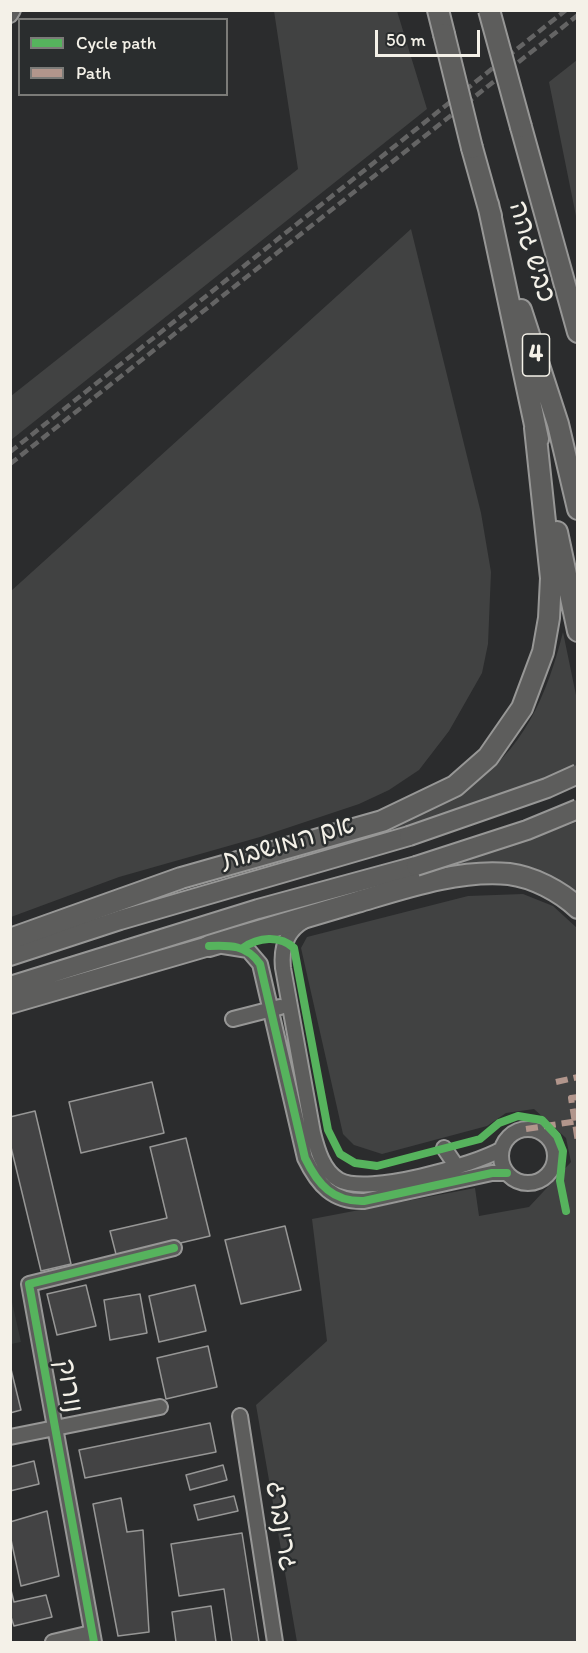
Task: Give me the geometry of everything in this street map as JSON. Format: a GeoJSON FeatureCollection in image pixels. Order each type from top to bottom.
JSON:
{"type":"FeatureCollection","features":[{"type":"Feature","properties":{"kind":"highway","name":"כביש גהה"},"geometry":{"type":"LineString","coordinates":[[438,10],[472,148],[558,424],[578,509]]}},
{"type":"Feature","properties":{"kind":"highway","name":"כביש גהה"},"geometry":{"type":"LineString","coordinates":[[489,10],[578,332]]}},
{"type":"Feature","properties":{"kind":"highway"},"geometry":{"type":"LineString","coordinates":[[488,204],[578,631]]}},
{"type":"Feature","properties":{"kind":"highway"},"geometry":{"type":"LineString","coordinates":[[10,939],[181,878],[382,821],[455,786],[488,757],[522,708],[543,652],[549,618],[550,578],[535,428]]}},
{"type":"Feature","properties":{"kind":"highway"},"geometry":{"type":"LineString","coordinates":[[208,946],[394,891],[486,874],[510,874],[532,880],[550,888],[578,908]]}},
{"type":"Feature","properties":{"kind":"main road","name":"אם המושבות"},"geometry":{"type":"LineString","coordinates":[[10,956],[131,916],[409,836],[547,788],[578,774]]}},
{"type":"Feature","properties":{"kind":"main road"},"geometry":{"type":"LineString","coordinates":[[10,986],[258,909],[416,866],[527,830],[578,809]]}},
{"type":"Feature","properties":{"kind":"main road"},"geometry":{"type":"LineString","coordinates":[[10,1004],[208,946]]}},
{"type":"Feature","properties":{"kind":"street"},"geometry":{"type":"LineString","coordinates":[[10,15],[13,10]]}},
{"type":"Feature","properties":{"kind":"street"},"geometry":{"type":"LineString","coordinates":[[318,913],[290,932],[281,952],[313,1132],[318,1152],[332,1174],[350,1184],[362,1186],[457,1167],[487,1157],[502,1149],[511,1135],[526,1129],[542,1133],[553,1146],[555,1154],[550,1170],[537,1181],[521,1182],[507,1173],[502,1166],[502,1149]]}},
{"type":"Feature","properties":{"kind":"street"},"geometry":{"type":"LineString","coordinates":[[208,946],[238,946],[255,956],[264,975],[273,1010],[305,1158],[317,1182],[326,1190],[350,1201],[364,1201],[492,1173],[507,1173]]}},
{"type":"Feature","properties":{"kind":"street"},"geometry":{"type":"LineString","coordinates":[[233,1019],[273,1010],[289,1002]]}},
{"type":"Feature","properties":{"kind":"street"},"geometry":{"type":"LineString","coordinates":[[444,1148],[457,1167]]}},
{"type":"Feature","properties":{"kind":"street","name":"נורוק"},"geometry":{"type":"LineString","coordinates":[[92,1638],[29,1284],[174,1248]]}},
{"type":"Feature","properties":{"kind":"street"},"geometry":{"type":"LineString","coordinates":[[10,1437],[160,1407]]}},
{"type":"Feature","properties":{"kind":"street","name":"גרינברג"},"geometry":{"type":"LineString","coordinates":[[240,1416],[275,1642]]}},
{"type":"Feature","properties":{"kind":"street"},"geometry":{"type":"LineString","coordinates":[[53,1642],[92,1638]]}},
{"type":"Feature","properties":{"kind":"shaded area"},"geometry":{"type":"Polygon","coordinates":[[[274,11],[397,11],[427,109],[11,440],[11,396],[298,169],[274,11]]]}},
{"type":"Feature","properties":{"kind":"shaded area"},"geometry":{"type":"Polygon","coordinates":[[[577,60],[577,221],[549,82],[577,60]]]}},
{"type":"Feature","properties":{"kind":"shaded area"},"geometry":{"type":"Polygon","coordinates":[[[411,229],[481,513],[491,572],[488,644],[482,673],[449,731],[419,770],[389,790],[359,804],[260,837],[119,877],[11,917],[11,591],[411,229]]]}},
{"type":"Feature","properties":{"kind":"shaded area"},"geometry":{"type":"Polygon","coordinates":[[[563,632],[577,700],[577,767],[387,836],[390,823],[465,787],[503,758],[518,740],[541,699],[563,632]]]}},
{"type":"Feature","properties":{"kind":"shaded area"},"geometry":{"type":"Polygon","coordinates":[[[577,822],[577,897],[567,888],[445,877],[444,863],[519,843],[577,822]]]}},
{"type":"Feature","properties":{"kind":"shaded area"},"geometry":{"type":"Polygon","coordinates":[[[523,894],[553,906],[577,928],[577,1642],[297,1642],[256,1405],[327,1341],[312,1219],[475,1188],[479,1216],[529,1207],[571,1162],[566,1138],[534,1109],[506,1113],[487,1126],[382,1154],[354,1145],[343,1134],[301,948],[307,937],[468,896],[523,894]]]}},
{"type":"Feature","properties":{"kind":"shaded area"},"geometry":{"type":"Polygon","coordinates":[[[10,1293],[21,1342],[11,1344],[10,1344],[10,1293]]]}},
{"type":"Feature","properties":{"kind":"building"},"geometry":{"type":"Polygon","coordinates":[[[152,1082],[164,1133],[81,1153],[69,1102],[152,1082]]]}},
{"type":"Feature","properties":{"kind":"building"},"geometry":{"type":"Polygon","coordinates":[[[35,1111],[71,1264],[41,1271],[10,1143],[10,1117],[35,1111]]]}},
{"type":"Feature","properties":{"kind":"building"},"geometry":{"type":"Polygon","coordinates":[[[186,1138],[210,1236],[117,1258],[110,1231],[167,1218],[150,1147],[186,1138]]]}},
{"type":"Feature","properties":{"kind":"building"},"geometry":{"type":"Polygon","coordinates":[[[285,1226],[301,1290],[241,1304],[225,1240],[285,1226]]]}},
{"type":"Feature","properties":{"kind":"building"},"geometry":{"type":"Polygon","coordinates":[[[86,1285],[96,1326],[57,1335],[47,1294],[86,1285]]]}},
{"type":"Feature","properties":{"kind":"building"},"geometry":{"type":"Polygon","coordinates":[[[195,1285],[206,1331],[159,1342],[149,1296],[195,1285]]]}},
{"type":"Feature","properties":{"kind":"building"},"geometry":{"type":"Polygon","coordinates":[[[140,1294],[147,1333],[110,1340],[104,1300],[140,1294]]]}},
{"type":"Feature","properties":{"kind":"building"},"geometry":{"type":"Polygon","coordinates":[[[208,1346],[217,1387],[166,1399],[157,1358],[208,1346]]]}},
{"type":"Feature","properties":{"kind":"building"},"geometry":{"type":"Polygon","coordinates":[[[10,1365],[21,1410],[10,1413],[10,1365]]]}},
{"type":"Feature","properties":{"kind":"building"},"geometry":{"type":"Polygon","coordinates":[[[210,1423],[216,1452],[85,1478],[79,1450],[210,1423]]]}},
{"type":"Feature","properties":{"kind":"building"},"geometry":{"type":"Polygon","coordinates":[[[34,1461],[39,1484],[10,1491],[10,1467],[34,1461]]]}},
{"type":"Feature","properties":{"kind":"building"},"geometry":{"type":"Polygon","coordinates":[[[223,1465],[227,1480],[190,1490],[186,1475],[223,1465]]]}},
{"type":"Feature","properties":{"kind":"building"},"geometry":{"type":"Polygon","coordinates":[[[234,1496],[238,1511],[198,1520],[194,1505],[234,1496]]]}},
{"type":"Feature","properties":{"kind":"building"},"geometry":{"type":"Polygon","coordinates":[[[121,1498],[127,1532],[143,1530],[149,1632],[118,1636],[93,1504],[121,1498]]]}},
{"type":"Feature","properties":{"kind":"building"},"geometry":{"type":"Polygon","coordinates":[[[47,1511],[59,1576],[21,1586],[10,1535],[10,1522],[47,1511]]]}},
{"type":"Feature","properties":{"kind":"building"},"geometry":{"type":"Polygon","coordinates":[[[242,1533],[259,1642],[232,1642],[224,1589],[179,1596],[171,1544],[242,1533]]]}},
{"type":"Feature","properties":{"kind":"building"},"geometry":{"type":"Polygon","coordinates":[[[11,1590],[14,1602],[46,1595],[52,1617],[14,1626],[10,1614],[11,1590]]]}},
{"type":"Feature","properties":{"kind":"building"},"geometry":{"type":"Polygon","coordinates":[[[211,1606],[216,1642],[176,1642],[172,1612],[211,1606]]]}},
{"type":"Feature","properties":{"kind":"railway"},"geometry":{"type":"LineString","coordinates":[[10,452],[566,10]]}},
{"type":"Feature","properties":{"kind":"railway"},"geometry":{"type":"LineString","coordinates":[[10,464],[578,15]]}},
{"type":"Feature","properties":{"kind":"marked path"},"geometry":{"type":"LineString","coordinates":[[556,1082],[578,1077]]}},
{"type":"Feature","properties":{"kind":"marked path"},"geometry":{"type":"LineString","coordinates":[[578,1097],[571,1098],[578,1142]]}},
{"type":"Feature","properties":{"kind":"marked path"},"geometry":{"type":"LineString","coordinates":[[526,1129],[578,1121]]}},
{"type":"Feature","properties":{"kind":"cycle path"},"geometry":{"type":"LineString","coordinates":[[243,948],[249,944],[269,939],[282,941],[294,948],[328,1130],[340,1154],[355,1163],[377,1166],[480,1139],[499,1123],[518,1116],[542,1120],[557,1136],[563,1151],[560,1181],[566,1211]]}},
{"type":"Feature","properties":{"kind":"cycle path"},"geometry":{"type":"LineString","coordinates":[[209,946],[244,950],[260,964],[305,1158],[315,1176],[328,1190],[353,1201],[364,1201],[492,1173],[507,1173]]}},
{"type":"Feature","properties":{"kind":"cycle path"},"geometry":{"type":"LineString","coordinates":[[94,1642],[29,1284],[174,1248]]}}]}
